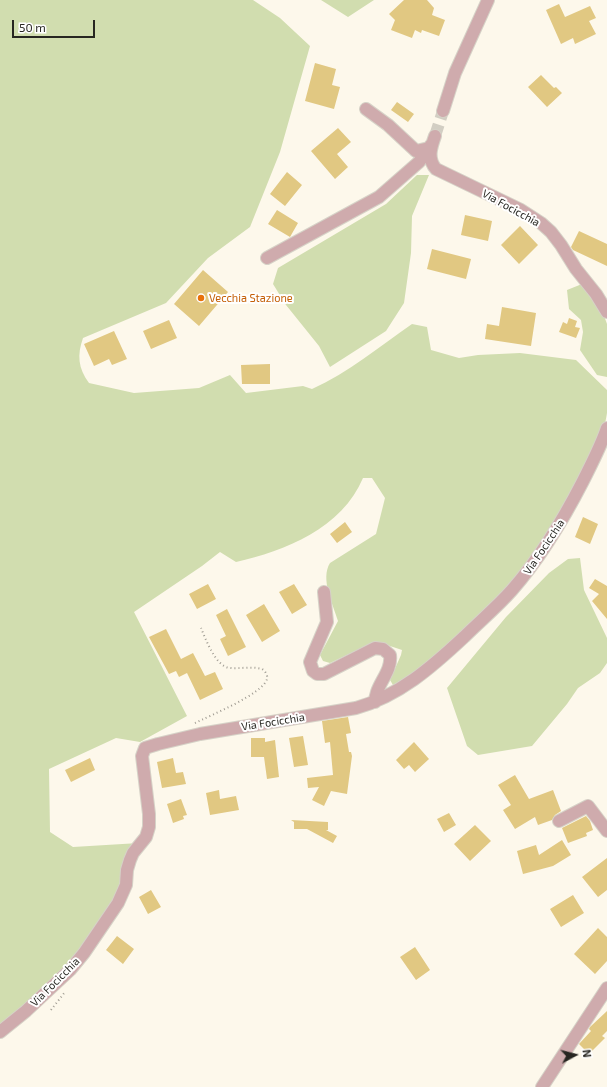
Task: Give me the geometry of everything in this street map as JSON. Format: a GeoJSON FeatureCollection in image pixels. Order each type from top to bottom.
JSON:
{"type":"FeatureCollection","features":[{"type":"Feature","properties":{"kind":"street"},"geometry":{"type":"LineString","coordinates":[[444,111],[448,92],[458,65],[488,0]]}},
{"type":"Feature","properties":{"kind":"street"},"geometry":{"type":"LineString","coordinates":[[366,108],[388,125],[416,152],[432,142]]}},
{"type":"Feature","properties":{"kind":"street"},"geometry":{"type":"LineString","coordinates":[[267,258],[380,197],[419,162],[432,142]]}},
{"type":"Feature","properties":{"kind":"street","name":"Via Focicchia"},"geometry":{"type":"LineString","coordinates":[[432,142],[430,159],[436,169],[526,213],[544,226],[562,246],[576,269],[596,294],[607,312]]}},
{"type":"Feature","properties":{"kind":"street","name":"Via Focicchia"},"geometry":{"type":"LineString","coordinates":[[0,1032],[26,1011],[70,970],[84,954],[118,903],[126,885],[127,870],[130,860],[133,853],[146,837],[149,827],[149,814],[142,756],[145,748],[200,734],[345,710],[375,702],[407,684],[436,662],[500,602],[519,582],[545,548],[563,518],[599,449],[607,428]]}},
{"type":"Feature","properties":{"kind":"street"},"geometry":{"type":"LineString","coordinates":[[324,592],[327,622],[310,662],[313,671],[317,674],[324,674],[374,648],[383,650],[390,655],[390,666],[376,692],[375,702]]}},
{"type":"Feature","properties":{"kind":"street"},"geometry":{"type":"LineString","coordinates":[[559,821],[588,806],[607,831]]}},
{"type":"Feature","properties":{"kind":"street"},"geometry":{"type":"LineString","coordinates":[[542,1087],[607,988]]}},
{"type":"Feature","properties":{"kind":"path"},"geometry":{"type":"LineString","coordinates":[[189,725],[252,694],[261,688],[267,677],[262,668],[230,668],[222,666],[201,628]]}},
{"type":"Feature","properties":{"kind":"green space"},"geometry":{"type":"Polygon","coordinates":[[[0,0],[253,0],[280,18],[310,46],[280,152],[250,227],[208,258],[166,303],[83,338],[79,356],[81,367],[89,383],[134,393],[199,388],[230,375],[246,393],[303,386],[312,389],[325,383],[364,359],[412,324],[427,327],[431,350],[459,358],[478,355],[520,353],[576,360],[607,390],[607,413],[605,424],[562,512],[538,550],[492,604],[426,665],[393,685],[390,680],[402,650],[384,644],[368,645],[330,663],[323,661],[320,655],[338,621],[328,592],[326,576],[327,569],[330,563],[376,534],[385,498],[372,478],[363,478],[354,496],[341,511],[327,524],[310,535],[274,551],[236,562],[220,552],[134,612],[187,716],[140,742],[116,738],[49,769],[50,832],[73,847],[139,843],[122,890],[65,970],[0,1028],[0,0]]]}},
{"type":"Feature","properties":{"kind":"green space"},"geometry":{"type":"Polygon","coordinates":[[[321,0],[374,0],[348,17],[321,0]]]}},
{"type":"Feature","properties":{"kind":"green space"},"geometry":{"type":"Polygon","coordinates":[[[417,175],[429,175],[412,216],[411,253],[404,303],[386,331],[330,367],[319,346],[286,305],[273,284],[278,268],[386,204],[417,175]]]}},
{"type":"Feature","properties":{"kind":"green space"},"geometry":{"type":"Polygon","coordinates":[[[582,284],[603,313],[607,324],[607,377],[597,375],[580,350],[583,332],[581,320],[569,309],[567,290],[582,284]]]}},
{"type":"Feature","properties":{"kind":"green space"},"geometry":{"type":"Polygon","coordinates":[[[580,558],[584,590],[607,638],[607,663],[600,673],[578,688],[567,704],[532,746],[478,755],[467,746],[447,688],[506,617],[549,573],[568,559],[580,558]]]}},
{"type":"Feature","properties":{"kind":"building"},"geometry":{"type":"Polygon","coordinates":[[[404,0],[427,0],[434,8],[432,15],[445,20],[439,36],[422,30],[421,33],[415,30],[412,38],[391,30],[395,20],[389,14],[404,0]]]}},
{"type":"Feature","properties":{"kind":"building"},"geometry":{"type":"Polygon","coordinates":[[[559,4],[565,17],[590,6],[596,18],[589,21],[596,34],[575,44],[573,38],[561,44],[546,10],[559,4]]]}},
{"type":"Feature","properties":{"kind":"building"},"geometry":{"type":"Polygon","coordinates":[[[315,63],[336,69],[332,85],[340,87],[334,109],[305,101],[315,63]]]}},
{"type":"Feature","properties":{"kind":"building"},"geometry":{"type":"Polygon","coordinates":[[[541,75],[554,88],[556,87],[562,93],[547,107],[528,87],[541,75]]]}},
{"type":"Feature","properties":{"kind":"building"},"geometry":{"type":"Polygon","coordinates":[[[397,102],[414,114],[408,122],[391,110],[397,102]]]}},
{"type":"Feature","properties":{"kind":"building"},"geometry":{"type":"Polygon","coordinates":[[[338,128],[351,142],[337,154],[348,167],[335,179],[311,151],[338,128]]]}},
{"type":"Feature","properties":{"kind":"building"},"geometry":{"type":"Polygon","coordinates":[[[287,172],[302,185],[285,206],[270,194],[287,172]]]}},
{"type":"Feature","properties":{"kind":"building"},"geometry":{"type":"Polygon","coordinates":[[[277,210],[298,223],[290,237],[268,224],[277,210]]]}},
{"type":"Feature","properties":{"kind":"building"},"geometry":{"type":"Polygon","coordinates":[[[465,215],[492,221],[488,241],[461,235],[465,215]]]}},
{"type":"Feature","properties":{"kind":"building"},"geometry":{"type":"Polygon","coordinates":[[[520,226],[538,245],[519,264],[501,245],[520,226]]]}},
{"type":"Feature","properties":{"kind":"building"},"geometry":{"type":"Polygon","coordinates":[[[579,231],[607,244],[607,266],[573,250],[571,247],[579,231]]]}},
{"type":"Feature","properties":{"kind":"building"},"geometry":{"type":"Polygon","coordinates":[[[432,249],[471,259],[466,279],[427,269],[432,249]]]}},
{"type":"Feature","properties":{"kind":"building","name":"Vecchia Stazione"},"geometry":{"type":"Polygon","coordinates":[[[203,270],[228,292],[199,326],[174,304],[203,270]]]}},
{"type":"Feature","properties":{"kind":"building"},"geometry":{"type":"Polygon","coordinates":[[[502,307],[536,313],[531,346],[485,339],[487,324],[499,326],[502,307]]]}},
{"type":"Feature","properties":{"kind":"building"},"geometry":{"type":"Polygon","coordinates":[[[569,318],[577,321],[575,327],[580,328],[576,338],[559,332],[563,322],[567,324],[569,318]]]}},
{"type":"Feature","properties":{"kind":"building"},"geometry":{"type":"Polygon","coordinates":[[[169,320],[177,338],[151,349],[143,331],[169,320]]]}},
{"type":"Feature","properties":{"kind":"building"},"geometry":{"type":"Polygon","coordinates":[[[114,331],[127,359],[112,365],[109,359],[94,366],[84,344],[114,331]]]}},
{"type":"Feature","properties":{"kind":"building"},"geometry":{"type":"Polygon","coordinates":[[[270,364],[270,384],[242,384],[241,365],[270,364]]]}},
{"type":"Feature","properties":{"kind":"building"},"geometry":{"type":"Polygon","coordinates":[[[583,517],[598,524],[590,544],[575,537],[583,517]]]}},
{"type":"Feature","properties":{"kind":"building"},"geometry":{"type":"Polygon","coordinates":[[[345,522],[352,532],[337,543],[330,534],[345,522]]]}},
{"type":"Feature","properties":{"kind":"building"},"geometry":{"type":"Polygon","coordinates":[[[595,579],[607,586],[607,619],[592,601],[599,594],[589,588],[595,579]]]}},
{"type":"Feature","properties":{"kind":"building"},"geometry":{"type":"Polygon","coordinates":[[[208,584],[216,599],[197,609],[189,594],[208,584]]]}},
{"type":"Feature","properties":{"kind":"building"},"geometry":{"type":"Polygon","coordinates":[[[294,584],[307,605],[292,614],[279,592],[294,584]]]}},
{"type":"Feature","properties":{"kind":"building"},"geometry":{"type":"Polygon","coordinates":[[[264,604],[280,631],[262,642],[246,615],[264,604]]]}},
{"type":"Feature","properties":{"kind":"building"},"geometry":{"type":"Polygon","coordinates":[[[227,609],[246,647],[228,656],[220,639],[226,636],[216,615],[227,609]]]}},
{"type":"Feature","properties":{"kind":"building"},"geometry":{"type":"Polygon","coordinates":[[[166,629],[181,659],[193,653],[205,676],[215,672],[223,689],[200,700],[187,673],[179,677],[176,671],[169,674],[149,637],[166,629]]]}},
{"type":"Feature","properties":{"kind":"building"},"geometry":{"type":"Polygon","coordinates":[[[348,717],[351,733],[346,734],[349,752],[351,752],[352,756],[347,794],[331,791],[324,806],[312,800],[319,787],[308,788],[307,778],[333,775],[330,742],[325,743],[322,721],[348,717]]]}},
{"type":"Feature","properties":{"kind":"building"},"geometry":{"type":"Polygon","coordinates":[[[303,736],[308,765],[294,767],[289,738],[303,736]]]}},
{"type":"Feature","properties":{"kind":"building"},"geometry":{"type":"Polygon","coordinates":[[[251,738],[265,738],[265,742],[275,740],[279,777],[267,779],[264,757],[251,757],[251,738]]]}},
{"type":"Feature","properties":{"kind":"building"},"geometry":{"type":"Polygon","coordinates":[[[414,742],[429,759],[415,772],[409,765],[404,769],[396,760],[414,742]]]}},
{"type":"Feature","properties":{"kind":"building"},"geometry":{"type":"Polygon","coordinates":[[[90,758],[95,770],[71,782],[65,770],[90,758]]]}},
{"type":"Feature","properties":{"kind":"building"},"geometry":{"type":"Polygon","coordinates":[[[173,758],[176,773],[183,772],[186,784],[162,788],[157,762],[173,758]]]}},
{"type":"Feature","properties":{"kind":"building"},"geometry":{"type":"Polygon","coordinates":[[[515,775],[529,799],[553,790],[561,811],[555,815],[552,820],[538,825],[535,817],[515,829],[503,810],[511,805],[498,785],[515,775]]]}},
{"type":"Feature","properties":{"kind":"building"},"geometry":{"type":"Polygon","coordinates":[[[219,790],[220,799],[236,796],[239,810],[210,815],[206,793],[219,790]]]}},
{"type":"Feature","properties":{"kind":"building"},"geometry":{"type":"Polygon","coordinates":[[[181,799],[187,815],[183,816],[184,819],[173,823],[167,804],[181,799]]]}},
{"type":"Feature","properties":{"kind":"building"},"geometry":{"type":"Polygon","coordinates":[[[449,813],[456,825],[444,832],[437,819],[449,813]]]}},
{"type":"Feature","properties":{"kind":"building"},"geometry":{"type":"Polygon","coordinates":[[[586,816],[590,821],[593,830],[586,833],[587,836],[568,843],[562,828],[586,816]]]}},
{"type":"Feature","properties":{"kind":"building"},"geometry":{"type":"Polygon","coordinates":[[[291,820],[328,822],[328,830],[326,830],[337,836],[333,843],[307,829],[294,829],[294,822],[291,820]]]}},
{"type":"Feature","properties":{"kind":"building"},"geometry":{"type":"Polygon","coordinates":[[[475,825],[491,841],[470,861],[454,844],[475,825]]]}},
{"type":"Feature","properties":{"kind":"building"},"geometry":{"type":"Polygon","coordinates":[[[562,840],[571,855],[553,866],[523,874],[517,851],[536,845],[539,855],[562,840]]]}},
{"type":"Feature","properties":{"kind":"building"},"geometry":{"type":"Polygon","coordinates":[[[607,858],[607,890],[598,897],[582,877],[607,858]]]}},
{"type":"Feature","properties":{"kind":"building"},"geometry":{"type":"Polygon","coordinates":[[[151,890],[161,907],[148,914],[139,897],[151,890]]]}},
{"type":"Feature","properties":{"kind":"building"},"geometry":{"type":"Polygon","coordinates":[[[573,895],[584,913],[561,927],[550,909],[573,895]]]}},
{"type":"Feature","properties":{"kind":"building"},"geometry":{"type":"Polygon","coordinates":[[[598,928],[607,937],[607,961],[595,974],[574,954],[598,928]]]}},
{"type":"Feature","properties":{"kind":"building"},"geometry":{"type":"Polygon","coordinates":[[[117,936],[134,949],[123,964],[106,950],[117,936]]]}},
{"type":"Feature","properties":{"kind":"building"},"geometry":{"type":"Polygon","coordinates":[[[415,947],[430,970],[416,980],[400,957],[415,947]]]}},
{"type":"Feature","properties":{"kind":"building"},"geometry":{"type":"Polygon","coordinates":[[[607,1011],[607,1031],[602,1036],[605,1038],[589,1054],[579,1044],[591,1031],[589,1029],[590,1027],[607,1011]]]}},
{"type":"Feature","properties":{"kind":"tunnel"},"geometry":{"type":"LineString","coordinates":[[435,136],[443,111]]}},
{"type":"Feature","properties":{"kind":"place","name":"Vecchia Stazione"},"geometry":{"type":"Point","coordinates":[201,298]}}]}
